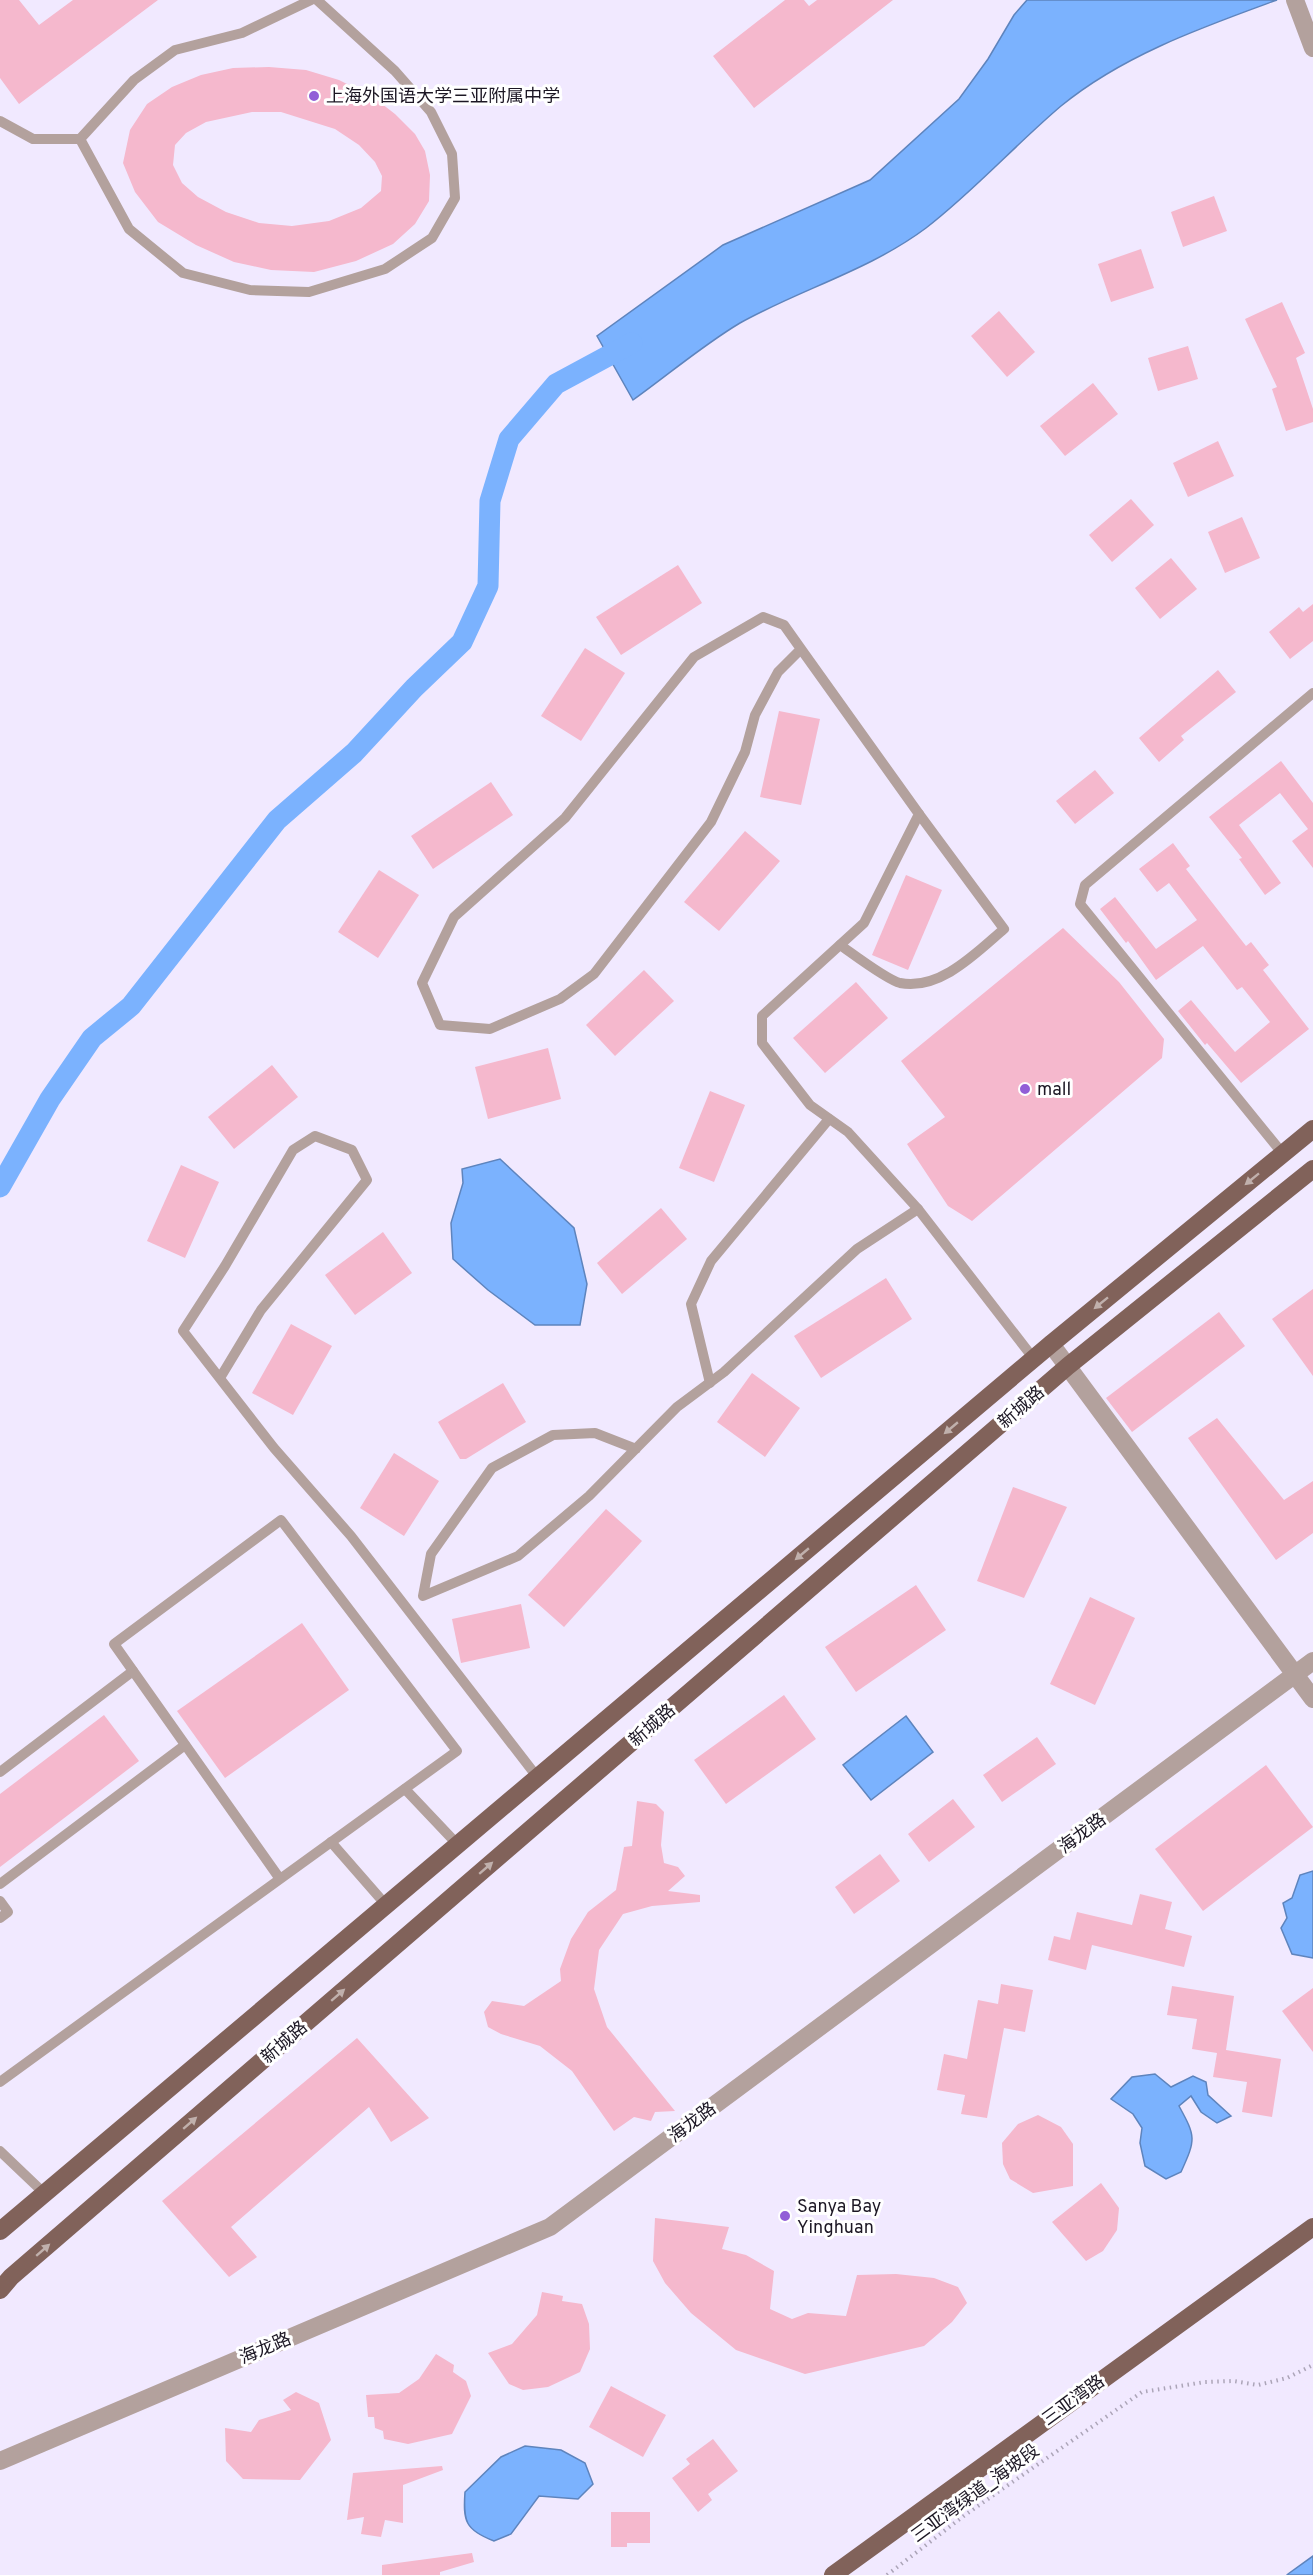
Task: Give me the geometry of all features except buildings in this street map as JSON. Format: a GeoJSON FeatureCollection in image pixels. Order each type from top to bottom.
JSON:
{"type":"FeatureCollection","features":[{"type":"Feature","properties":{"kind":"main road","name":"新城路"},"geometry":{"type":"LineString","coordinates":[[0,2231],[1034,1359],[1313,1129]]}},
{"type":"Feature","properties":{"kind":"main road","name":"新城路"},"geometry":{"type":"LineString","coordinates":[[0,2290],[20,2269],[1068,1366],[1313,1169]]}},
{"type":"Feature","properties":{"kind":"main road","name":"三亚湾路"},"geometry":{"type":"LineString","coordinates":[[833,2575],[1313,2227]]}},
{"type":"Feature","properties":{"kind":"street"},"geometry":{"type":"LineString","coordinates":[[1296,3],[1313,48]]}},
{"type":"Feature","properties":{"kind":"street"},"geometry":{"type":"LineString","coordinates":[[1052,1344],[1313,1699]]}},
{"type":"Feature","properties":{"kind":"street","name":"海龙路"},"geometry":{"type":"LineString","coordinates":[[0,2461],[550,2227],[1313,1661]]}},
{"type":"Feature","properties":{"kind":"lane"},"geometry":{"type":"LineString","coordinates":[[0,121],[33,139],[80,139],[134,80],[175,50],[242,33],[311,0]]}},
{"type":"Feature","properties":{"kind":"lane"},"geometry":{"type":"LineString","coordinates":[[80,139],[129,229],[183,273],[250,290],[309,292],[385,269],[432,238],[455,198],[452,154],[430,112],[395,71],[317,0]]}},
{"type":"Feature","properties":{"kind":"lane"},"geometry":{"type":"LineString","coordinates":[[801,649],[778,672],[754,715],[744,752],[711,822],[594,974],[560,999],[490,1029],[440,1025],[422,983],[454,917],[565,818],[694,657],[763,617],[784,625],[919,814],[1004,928],[966,962],[927,982],[898,983],[840,945]]}},
{"type":"Feature","properties":{"kind":"lane"},"geometry":{"type":"LineString","coordinates":[[1283,1154],[1080,904],[1085,885],[1313,693]]}},
{"type":"Feature","properties":{"kind":"lane"},"geometry":{"type":"LineString","coordinates":[[919,814],[864,923],[762,1016],[762,1043],[810,1105],[848,1132],[918,1209],[1034,1359]]}},
{"type":"Feature","properties":{"kind":"lane"},"geometry":{"type":"LineString","coordinates":[[710,1383],[691,1304],[711,1261],[830,1119]]}},
{"type":"Feature","properties":{"kind":"lane"},"geometry":{"type":"LineString","coordinates":[[220,1378],[261,1310],[367,1180],[352,1150],[315,1136],[293,1150],[225,1266],[183,1331],[220,1378],[408,1608],[538,1778]]}},
{"type":"Feature","properties":{"kind":"lane"},"geometry":{"type":"LineString","coordinates":[[408,1608],[423,1596],[518,1556],[589,1496],[677,1407],[710,1383],[857,1249],[918,1209]]}},
{"type":"Feature","properties":{"kind":"lane"},"geometry":{"type":"LineString","coordinates":[[423,1596],[431,1554],[492,1468],[553,1435],[595,1432],[636,1449]]}},
{"type":"Feature","properties":{"kind":"lane"},"geometry":{"type":"LineString","coordinates":[[0,2082],[457,1751],[281,1520],[114,1644],[280,1879]]}},
{"type":"Feature","properties":{"kind":"lane"},"geometry":{"type":"LineString","coordinates":[[0,1772],[133,1671]]}},
{"type":"Feature","properties":{"kind":"lane"},"geometry":{"type":"LineString","coordinates":[[0,1884],[185,1745]]}},
{"type":"Feature","properties":{"kind":"lane"},"geometry":{"type":"LineString","coordinates":[[405,1789],[458,1845]]}},
{"type":"Feature","properties":{"kind":"lane"},"geometry":{"type":"LineString","coordinates":[[331,1842],[386,1905]]}},
{"type":"Feature","properties":{"kind":"lane"},"geometry":{"type":"LineString","coordinates":[[0,1901],[8,1912],[0,1918]]}},
{"type":"Feature","properties":{"kind":"lane"},"geometry":{"type":"LineString","coordinates":[[0,2151],[45,2193]]}},
{"type":"Feature","properties":{"kind":"path","name":"三亚湾绿道_海坡段"},"geometry":{"type":"LineString","coordinates":[[886,2575],[965,2516],[1142,2392],[1204,2382],[1234,2381],[1258,2385],[1287,2378],[1313,2365]]}},
{"type":"Feature","properties":{"kind":"water"},"geometry":{"type":"Polygon","coordinates":[[[1027,0],[1277,0],[1164,44],[1110,72],[1061,106],[961,199],[926,228],[859,268],[740,323],[699,350],[633,400],[597,336],[723,245],[870,180],[959,99],[988,59],[1014,15],[1027,0]]]}},
{"type":"Feature","properties":{"kind":"water"},"geometry":{"type":"Polygon","coordinates":[[[500,1159],[574,1228],[587,1284],[580,1325],[535,1325],[488,1290],[453,1259],[451,1223],[463,1183],[462,1169],[500,1159]]]}},
{"type":"Feature","properties":{"kind":"water"},"geometry":{"type":"Polygon","coordinates":[[[906,1716],[933,1752],[871,1800],[843,1765],[906,1716]]]}},
{"type":"Feature","properties":{"kind":"water"},"geometry":{"type":"Polygon","coordinates":[[[1313,1871],[1313,1958],[1292,1954],[1281,1928],[1287,1918],[1283,1903],[1292,1898],[1300,1875],[1313,1871]]]}},
{"type":"Feature","properties":{"kind":"water"},"geometry":{"type":"Polygon","coordinates":[[[1155,2074],[1171,2087],[1193,2076],[1206,2082],[1208,2095],[1231,2116],[1217,2123],[1201,2112],[1191,2096],[1179,2106],[1189,2125],[1191,2145],[1181,2172],[1166,2179],[1145,2166],[1140,2143],[1142,2128],[1133,2114],[1111,2099],[1132,2077],[1155,2074]]]}},
{"type":"Feature","properties":{"kind":"water"},"geometry":{"type":"Polygon","coordinates":[[[525,2446],[561,2450],[585,2463],[593,2484],[578,2499],[539,2496],[511,2534],[494,2541],[477,2533],[468,2523],[465,2492],[501,2457],[525,2446]]]}},
{"type":"Feature","properties":{"kind":"water"},"geometry":{"type":"Polygon","coordinates":[[[1313,2556],[1313,2575],[1287,2575],[1288,2574],[1313,2556]]]}},
{"type":"Feature","properties":{"kind":"waterway"},"geometry":{"type":"LineString","coordinates":[[0,1187],[50,1099],[92,1038],[131,1006],[277,820],[354,753],[414,688],[462,642],[488,586],[490,501],[509,439],[556,384],[632,343]]}},
{"type":"Feature","properties":{"kind":"place","name":"上海外国语大学三亚附属中学"},"geometry":{"type":"Point","coordinates":[314,96]}},
{"type":"Feature","properties":{"kind":"place","name":"mall"},"geometry":{"type":"Point","coordinates":[1025,1089]}},
{"type":"Feature","properties":{"kind":"place","name":"Sanya Bay Yinghuan"},"geometry":{"type":"Point","coordinates":[785,2216]}}]}
